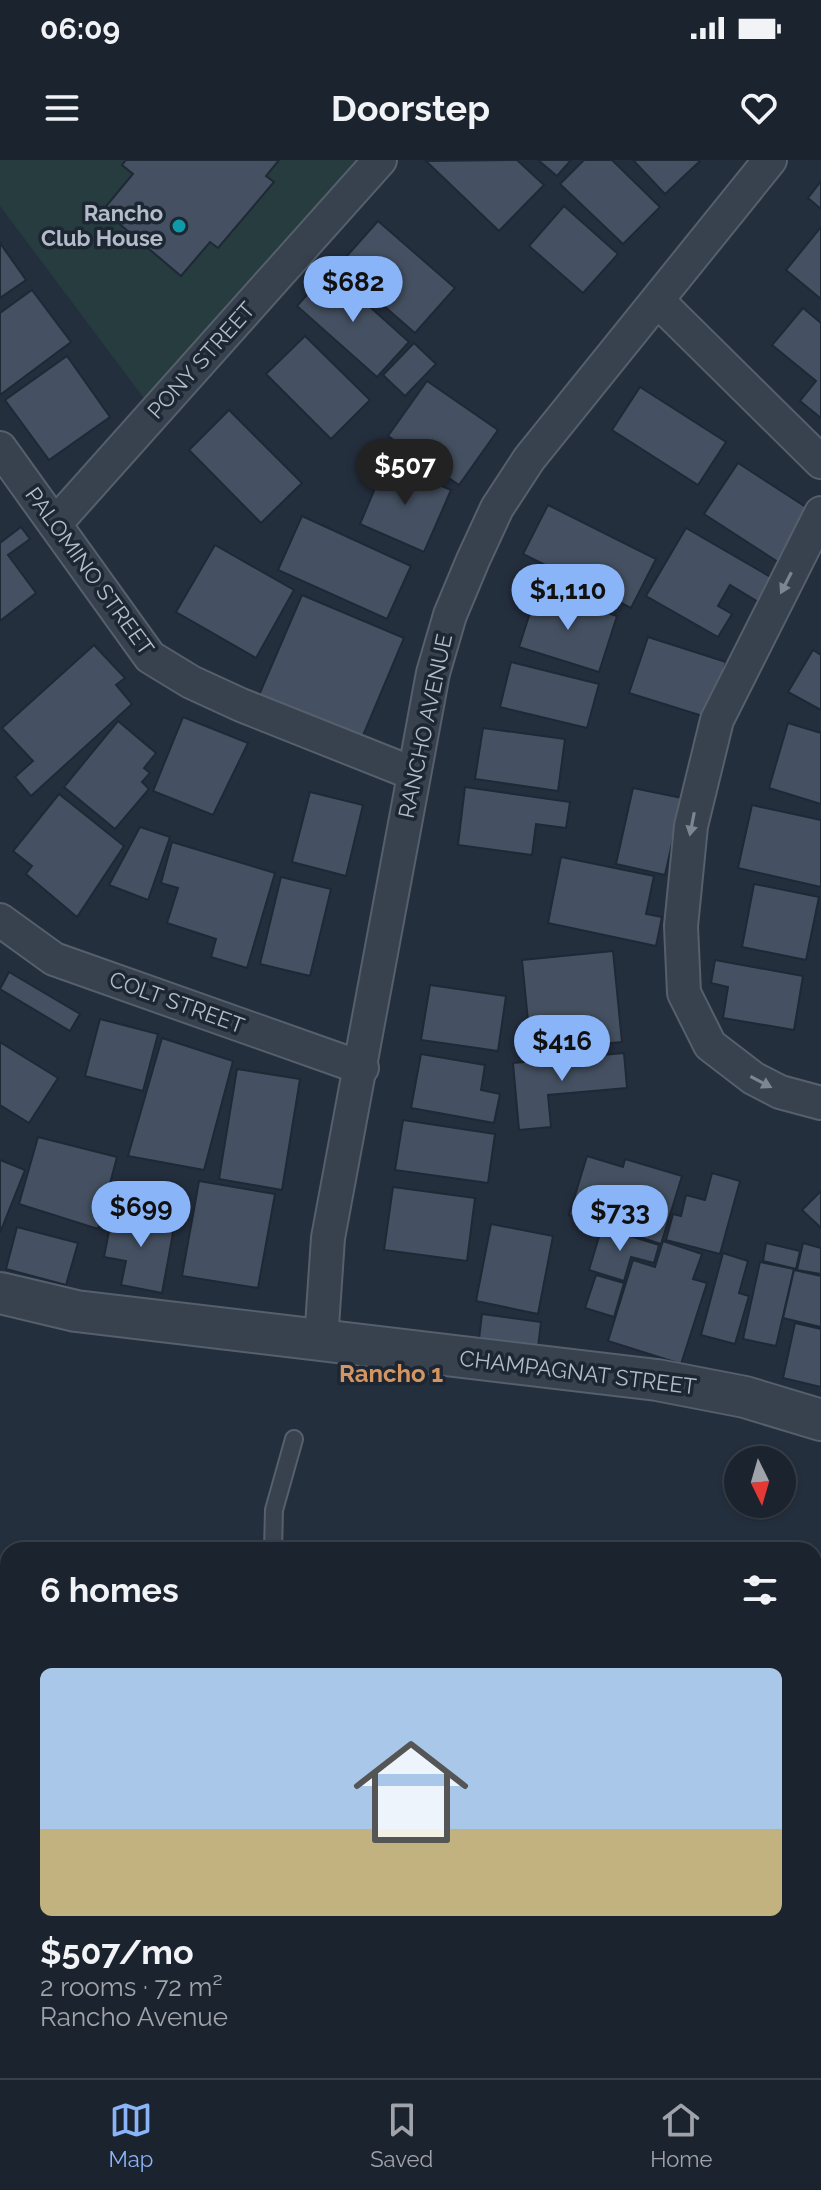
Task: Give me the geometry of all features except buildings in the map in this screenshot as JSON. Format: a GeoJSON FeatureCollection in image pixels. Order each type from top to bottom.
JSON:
{"type":"FeatureCollection","features":[{"type":"Feature","properties":{"kind":"street","name":"PONY STREET"},"geometry":{"type":"LineString","coordinates":[[55,524],[380,160]]}},
{"type":"Feature","properties":{"kind":"street","name":"RANCHO AVENUE"},"geometry":{"type":"LineString","coordinates":[[321,1341],[328,1238],[362,1068],[412,773],[433,673],[450,615],[497,508],[529,459],[770,160]]}},
{"type":"Feature","properties":{"kind":"street"},"geometry":{"type":"LineString","coordinates":[[658,301],[821,462]]}},
{"type":"Feature","properties":{"kind":"street","name":"PALOMINO STREET"},"geometry":{"type":"LineString","coordinates":[[0,448],[150,657],[191,682],[241,705],[412,773]]}},
{"type":"Feature","properties":{"kind":"street"},"geometry":{"type":"LineString","coordinates":[[821,513],[717,720],[691,826],[681,926],[684,993],[710,1045],[753,1078],[780,1092],[821,1103]]}},
{"type":"Feature","properties":{"kind":"street","name":"COLT STREET"},"geometry":{"type":"LineString","coordinates":[[0,920],[54,959],[362,1068]]}},
{"type":"Feature","properties":{"kind":"street","name":"CHAMPAGNAT STREET"},"geometry":{"type":"LineString","coordinates":[[0,1293],[76,1311],[657,1380],[745,1397],[821,1420]]}},
{"type":"Feature","properties":{"kind":"lane"},"geometry":{"type":"LineString","coordinates":[[273,1542],[274,1510],[294,1439]]}},
{"type":"Feature","properties":{"kind":"green space"},"geometry":{"type":"Polygon","coordinates":[[[0,160],[361,160],[146,401],[0,206],[0,160]]]}},
{"type":"Feature","properties":{"kind":"place","name":"Rancho Club House"},"geometry":{"type":"Point","coordinates":[179,226]}},
{"type":"Feature","properties":{"kind":"district","name":"Rancho 1"},"geometry":{"type":"Point","coordinates":[391,1374]}}]}
